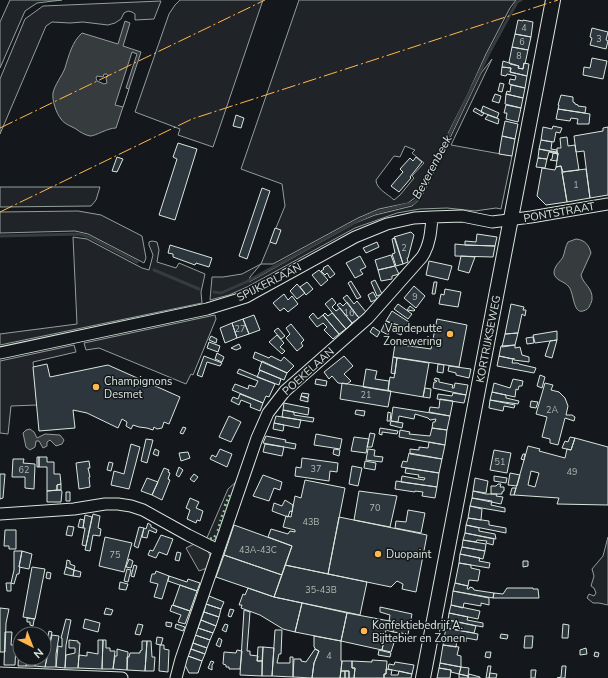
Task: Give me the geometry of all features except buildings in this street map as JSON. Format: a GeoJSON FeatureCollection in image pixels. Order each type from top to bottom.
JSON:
{"type":"FeatureCollection","features":[{"type":"Feature","properties":{"kind":"main road","name":"KORTRIJKSEWEG"},"geometry":{"type":"LineString","coordinates":[[423,678],[553,0]]}},
{"type":"Feature","properties":{"kind":"street","name":"PONTSTRAAT"},"geometry":{"type":"LineString","coordinates":[[510,220],[608,204]]}},
{"type":"Feature","properties":{"kind":"street","name":"SPIJKERLAAN"},"geometry":{"type":"LineString","coordinates":[[0,353],[207,309],[246,297],[355,237],[387,224],[414,218],[462,216],[492,222],[510,220]]}},
{"type":"Feature","properties":{"kind":"street","name":"POEKELAAN"},"geometry":{"type":"LineString","coordinates":[[176,678],[218,550],[257,438],[268,413],[284,391],[368,318],[422,257],[430,242],[432,217]]}},
{"type":"Feature","properties":{"kind":"street"},"geometry":{"type":"LineString","coordinates":[[0,514],[105,504],[131,506],[143,510],[218,550]]}},
{"type":"Feature","properties":{"kind":"street"},"geometry":{"type":"LineString","coordinates":[[0,673],[122,678]]}},
{"type":"Feature","properties":{"kind":"shaded area"},"geometry":{"type":"Polygon","coordinates":[[[10,0],[62,0],[37,3],[25,11],[0,68],[0,22],[10,0]]]}},
{"type":"Feature","properties":{"kind":"shaded area"},"geometry":{"type":"Polygon","coordinates":[[[180,0],[263,0],[213,147],[178,135],[180,129],[135,112],[169,14],[180,0]]]}},
{"type":"Feature","properties":{"kind":"shaded area"},"geometry":{"type":"Polygon","coordinates":[[[299,0],[516,0],[510,8],[486,54],[467,96],[416,197],[408,203],[379,209],[358,218],[273,264],[261,264],[285,206],[282,184],[241,169],[299,0]],[[405,146],[400,157],[394,156],[376,180],[380,189],[394,200],[414,178],[412,176],[424,163],[412,153],[415,150],[405,146]]]}},
{"type":"Feature","properties":{"kind":"shaded area"},"geometry":{"type":"Polygon","coordinates":[[[161,1],[154,19],[135,20],[135,14],[128,11],[124,13],[121,19],[108,25],[83,22],[52,22],[46,26],[0,134],[0,79],[25,19],[43,6],[161,1]]]}},
{"type":"Feature","properties":{"kind":"shaded area"},"geometry":{"type":"Polygon","coordinates":[[[125,21],[130,23],[123,46],[141,52],[116,128],[88,136],[62,121],[54,103],[53,93],[65,68],[73,45],[82,33],[118,44],[125,21]],[[104,74],[103,77],[97,76],[97,81],[104,84],[107,83],[107,74],[104,74]]]}},
{"type":"Feature","properties":{"kind":"shaded area"},"geometry":{"type":"Polygon","coordinates":[[[492,59],[451,145],[512,156],[501,209],[496,208],[475,211],[447,208],[420,209],[397,213],[355,228],[247,287],[229,295],[210,300],[212,277],[242,274],[261,264],[250,277],[249,282],[355,223],[375,215],[412,206],[419,200],[481,73],[492,59]]]}},
{"type":"Feature","properties":{"kind":"shaded area"},"geometry":{"type":"Polygon","coordinates":[[[0,187],[100,187],[96,200],[91,206],[0,207],[0,187]]]}},
{"type":"Feature","properties":{"kind":"shaded area"},"geometry":{"type":"Polygon","coordinates":[[[78,211],[101,215],[142,236],[146,258],[144,263],[88,234],[75,231],[0,233],[0,212],[78,211]]]}},
{"type":"Feature","properties":{"kind":"shaded area"},"geometry":{"type":"Polygon","coordinates":[[[73,237],[87,239],[142,268],[149,270],[153,255],[149,242],[157,242],[159,250],[157,262],[176,268],[179,263],[205,274],[201,292],[202,303],[0,345],[0,334],[77,324],[73,237]]]}},
{"type":"Feature","properties":{"kind":"shaded area"},"geometry":{"type":"Polygon","coordinates":[[[576,239],[582,240],[586,243],[591,253],[581,275],[591,292],[592,300],[588,308],[583,311],[577,309],[571,290],[565,283],[556,278],[554,273],[556,266],[563,257],[568,242],[576,239]]]}},
{"type":"Feature","properties":{"kind":"shaded area"},"geometry":{"type":"Polygon","coordinates":[[[215,315],[216,319],[193,375],[191,374],[186,384],[99,348],[86,350],[84,343],[215,315]]]}},
{"type":"Feature","properties":{"kind":"shaded area"},"geometry":{"type":"Polygon","coordinates":[[[74,345],[76,352],[33,362],[37,405],[11,406],[8,434],[0,433],[0,361],[74,345]]]}},
{"type":"Feature","properties":{"kind":"shaded area"},"geometry":{"type":"Polygon","coordinates":[[[30,429],[34,432],[37,438],[45,434],[60,435],[64,440],[62,444],[56,446],[50,440],[47,442],[47,446],[43,448],[39,441],[36,441],[35,447],[30,450],[26,447],[23,433],[30,429]]]}},
{"type":"Feature","properties":{"kind":"shaded area"},"geometry":{"type":"Polygon","coordinates":[[[237,481],[218,537],[212,541],[206,540],[228,489],[237,481]]]}},
{"type":"Feature","properties":{"kind":"shaded area"},"geometry":{"type":"Polygon","coordinates":[[[608,537],[608,605],[593,603],[587,598],[589,594],[594,596],[596,593],[594,588],[591,586],[594,576],[592,569],[603,556],[608,537]]]}},
{"type":"Feature","properties":{"kind":"shaded area"},"geometry":{"type":"Polygon","coordinates":[[[194,544],[204,548],[210,556],[207,568],[199,571],[186,548],[194,544]]]}},
{"type":"Feature","properties":{"kind":"pier"},"geometry":{"type":"Polygon","coordinates":[[[132,52],[137,54],[126,88],[129,89],[123,107],[115,105],[132,52]]]}},
{"type":"Feature","properties":{"kind":"waterway","name":"Beverenbeek"},"geometry":{"type":"LineString","coordinates":[[214,292],[221,293],[246,282],[374,213],[413,203],[418,199],[489,53],[517,2],[521,0]]}},
{"type":"Feature","properties":{"kind":"waterway","name":"Beverenbeek"},"geometry":{"type":"LineString","coordinates":[[0,236],[79,234],[89,237],[137,262]]}},
{"type":"Feature","properties":{"kind":"waterway","name":"Beverenbeek"},"geometry":{"type":"LineString","coordinates":[[154,270],[199,289]]}},
{"type":"Feature","properties":{"kind":"hedge"},"geometry":{"type":"LineString","coordinates":[[225,506],[230,495]]}},
{"type":"Feature","properties":{"kind":"hedge"},"geometry":{"type":"LineString","coordinates":[[222,517],[225,509]]}},
{"type":"Feature","properties":{"kind":"hedge"},"geometry":{"type":"LineString","coordinates":[[218,531],[221,520]]}},
{"type":"Feature","properties":{"kind":"hedge"},"geometry":{"type":"LineString","coordinates":[[210,539],[214,538],[217,533]]}},
{"type":"Feature","properties":{"kind":"power"},"geometry":{"type":"LineString","coordinates":[[0,128],[265,0]]}},
{"type":"Feature","properties":{"kind":"power"},"geometry":{"type":"LineString","coordinates":[[0,212],[192,119],[558,0]]}},
{"type":"Feature","properties":{"kind":"place","name":"Vandeputte Zonewering"},"geometry":{"type":"Point","coordinates":[450,334]}},
{"type":"Feature","properties":{"kind":"place","name":"Champignons Desmet"},"geometry":{"type":"Point","coordinates":[96,387]}},
{"type":"Feature","properties":{"kind":"place","name":"Duopaint"},"geometry":{"type":"Point","coordinates":[378,554]}},
{"type":"Feature","properties":{"kind":"place","name":"Konfektiebedrijf A. Bijttebier en Zonen"},"geometry":{"type":"Point","coordinates":[364,631]}}]}
